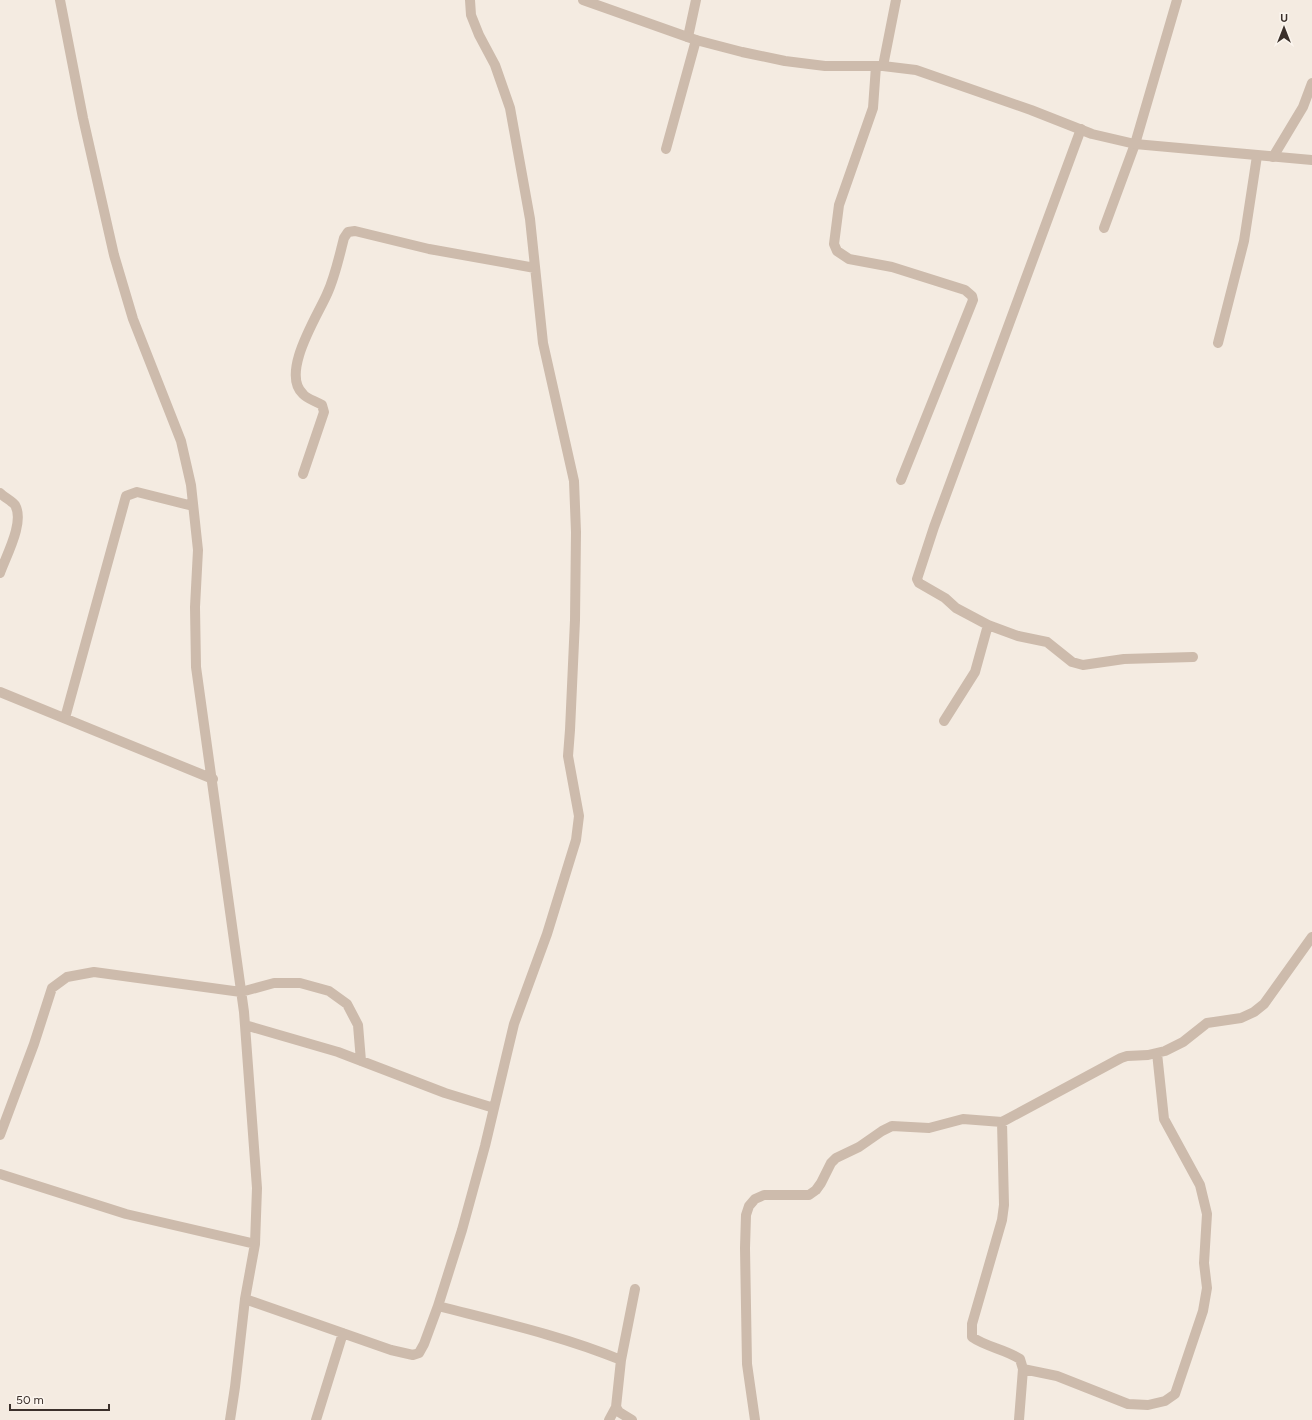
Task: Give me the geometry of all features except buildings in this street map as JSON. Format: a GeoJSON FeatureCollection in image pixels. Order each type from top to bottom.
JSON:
{"type":"FeatureCollection","features":[{"type":"Feature","properties":{"kind":"street"},"geometry":{"type":"LineString","coordinates":[[60,0],[83,118],[114,255],[133,319],[181,441],[191,485],[198,550],[195,607],[196,667],[213,779],[245,1025],[257,1188],[255,1244],[245,1299],[230,1420]]}},
{"type":"Feature","properties":{"kind":"street"},"geometry":{"type":"LineString","coordinates":[[245,1299],[391,1350],[413,1355],[419,1353],[424,1344],[438,1306],[462,1230],[514,1024],[569,865],[579,816],[568,756],[575,620],[576,499],[567,445],[554,396],[544,343],[530,219],[510,108],[498,72],[479,35],[471,15],[470,0]]}},
{"type":"Feature","properties":{"kind":"street"},"geometry":{"type":"LineString","coordinates":[[583,0],[692,39],[785,61],[825,66],[880,66],[916,70],[942,78],[1081,129],[1135,144],[1312,160]]}},
{"type":"Feature","properties":{"kind":"street"},"geometry":{"type":"LineString","coordinates":[[666,149],[692,39],[696,0]]}},
{"type":"Feature","properties":{"kind":"street"},"geometry":{"type":"LineString","coordinates":[[896,0],[880,66],[873,108],[839,205],[834,244],[837,251],[849,259],[892,267],[965,290],[974,300],[901,480]]}},
{"type":"Feature","properties":{"kind":"street"},"geometry":{"type":"LineString","coordinates":[[1104,228],[1135,144],[1177,0]]}},
{"type":"Feature","properties":{"kind":"street"},"geometry":{"type":"LineString","coordinates":[[1273,157],[1303,106],[1312,83]]}},
{"type":"Feature","properties":{"kind":"street"},"geometry":{"type":"LineString","coordinates":[[1081,129],[934,527],[917,580],[919,583],[945,598],[956,608],[988,625],[1018,636],[1047,642],[1072,662],[1083,665],[1124,659],[1193,657]]}},
{"type":"Feature","properties":{"kind":"street"},"geometry":{"type":"LineString","coordinates":[[1218,343],[1244,241],[1257,156]]}},
{"type":"Feature","properties":{"kind":"street"},"geometry":{"type":"LineString","coordinates":[[303,474],[324,412],[322,404],[302,394],[296,378],[298,362],[305,336],[328,294],[344,238],[348,232],[355,231],[429,248],[535,268]]}},
{"type":"Feature","properties":{"kind":"street"},"geometry":{"type":"LineString","coordinates":[[65,718],[126,496],[136,492],[193,506]]}},
{"type":"Feature","properties":{"kind":"street"},"geometry":{"type":"LineString","coordinates":[[0,493],[14,504],[19,517],[0,573]]}},
{"type":"Feature","properties":{"kind":"street"},"geometry":{"type":"LineString","coordinates":[[944,721],[976,672],[988,625]]}},
{"type":"Feature","properties":{"kind":"street"},"geometry":{"type":"LineString","coordinates":[[0,692],[213,779]]}},
{"type":"Feature","properties":{"kind":"street"},"geometry":{"type":"LineString","coordinates":[[755,1420],[747,1364],[745,1248],[746,1216],[749,1206],[755,1199],[764,1195],[809,1195],[816,1190],[831,1163],[836,1158],[859,1147],[892,1126],[929,1128],[963,1119],[1002,1122],[1121,1058],[1157,1053],[1183,1042],[1207,1023],[1241,1018],[1254,1012],[1264,1004],[1312,937]]}},
{"type":"Feature","properties":{"kind":"street"},"geometry":{"type":"LineString","coordinates":[[0,1135],[34,1044],[52,988],[67,977],[94,972],[241,992],[274,983],[300,983],[329,991],[347,1004],[358,1025],[361,1061]]}},
{"type":"Feature","properties":{"kind":"street"},"geometry":{"type":"LineString","coordinates":[[245,1025],[338,1052],[445,1093],[494,1108]]}},
{"type":"Feature","properties":{"kind":"street"},"geometry":{"type":"LineString","coordinates":[[1023,1369],[1057,1376],[1128,1404],[1148,1405],[1165,1401],[1175,1394],[1203,1311],[1207,1288],[1204,1263],[1207,1214],[1200,1185],[1164,1120],[1157,1053]]}},
{"type":"Feature","properties":{"kind":"street"},"geometry":{"type":"LineString","coordinates":[[1002,1122],[1004,1205],[1002,1220],[972,1324],[972,1337],[979,1342],[1013,1354],[1020,1359],[1023,1369],[1019,1420]]}},
{"type":"Feature","properties":{"kind":"street"},"geometry":{"type":"LineString","coordinates":[[0,1174],[126,1214],[255,1244]]}},
{"type":"Feature","properties":{"kind":"street"},"geometry":{"type":"LineString","coordinates":[[609,1420],[616,1408],[622,1360],[635,1289]]}},
{"type":"Feature","properties":{"kind":"street"},"geometry":{"type":"LineString","coordinates":[[438,1306],[550,1336],[622,1360]]}},
{"type":"Feature","properties":{"kind":"street"},"geometry":{"type":"LineString","coordinates":[[316,1420],[343,1333]]}},
{"type":"Feature","properties":{"kind":"street"},"geometry":{"type":"LineString","coordinates":[[616,1408],[619,1412],[632,1420]]}}]}
